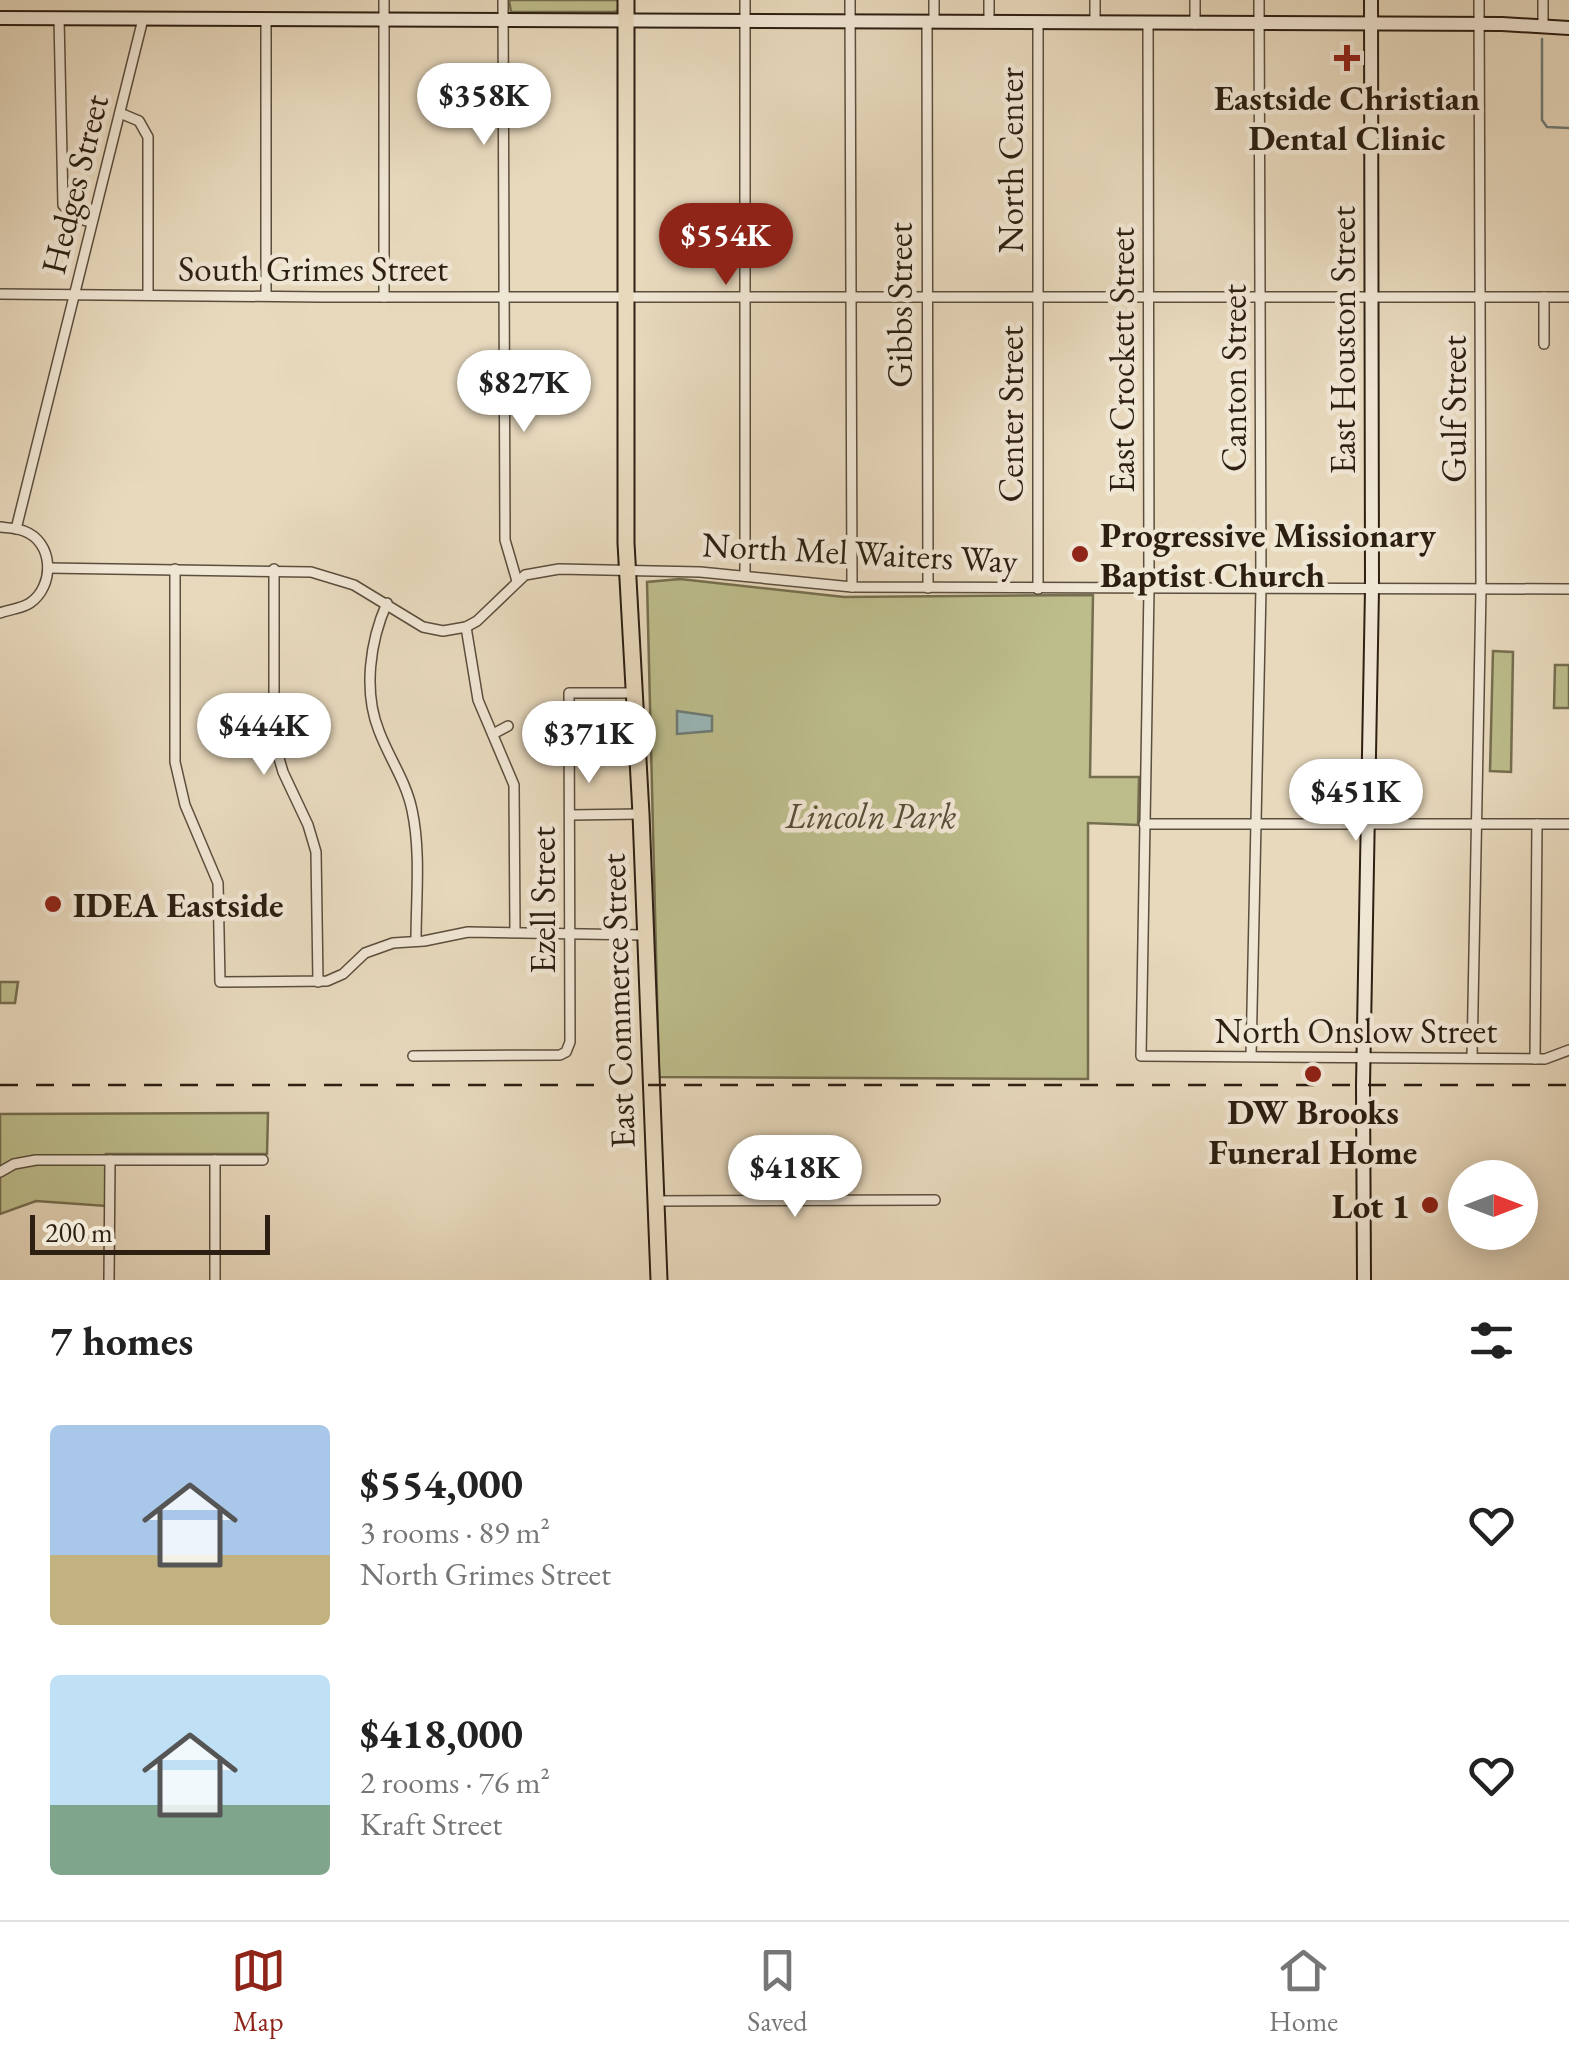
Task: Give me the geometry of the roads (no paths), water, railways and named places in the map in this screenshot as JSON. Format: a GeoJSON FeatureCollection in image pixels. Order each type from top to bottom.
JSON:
{"type":"FeatureCollection","features":[{"type":"Feature","properties":{"kind":"main road","name":"East Commerce Street"},"geometry":{"type":"LineString","coordinates":[[626,0],[628,570],[659,1280]]}},
{"type":"Feature","properties":{"kind":"main road","name":"East Houston Street"},"geometry":{"type":"LineString","coordinates":[[1364,1280],[1363,1058],[1372,588],[1371,0]]}},
{"type":"Feature","properties":{"kind":"main road"},"geometry":{"type":"LineString","coordinates":[[0,18],[1479,24],[1569,28]]}},
{"type":"Feature","properties":{"kind":"street"},"geometry":{"type":"LineString","coordinates":[[384,0],[384,297]]}},
{"type":"Feature","properties":{"kind":"street"},"geometry":{"type":"LineString","coordinates":[[48,568],[274,570],[327,576],[367,591],[423,627],[443,631],[466,627],[488,613],[517,580],[505,540],[503,0]]}},
{"type":"Feature","properties":{"kind":"street"},"geometry":{"type":"LineString","coordinates":[[745,0],[745,576]]}},
{"type":"Feature","properties":{"kind":"street"},"geometry":{"type":"LineString","coordinates":[[850,0],[852,587]]}},
{"type":"Feature","properties":{"kind":"street","name":"Gibbs Street"},"geometry":{"type":"LineString","coordinates":[[928,588],[926,298],[930,22],[934,0]]}},
{"type":"Feature","properties":{"kind":"street"},"geometry":{"type":"LineString","coordinates":[[988,0],[988,23]]}},
{"type":"Feature","properties":{"kind":"street"},"geometry":{"type":"LineString","coordinates":[[1094,0],[1095,23]]}},
{"type":"Feature","properties":{"kind":"street"},"geometry":{"type":"LineString","coordinates":[[1194,0],[1194,24]]}},
{"type":"Feature","properties":{"kind":"street","name":"Canton Street"},"geometry":{"type":"LineString","coordinates":[[1251,1056],[1260,588],[1260,0]]}},
{"type":"Feature","properties":{"kind":"street","name":"Gulf Street"},"geometry":{"type":"LineString","coordinates":[[1472,1058],[1481,589],[1479,0]]}},
{"type":"Feature","properties":{"kind":"street"},"geometry":{"type":"LineString","coordinates":[[1543,0],[1543,28]]}},
{"type":"Feature","properties":{"kind":"street"},"geometry":{"type":"LineString","coordinates":[[60,18],[62,204],[77,218],[90,222]]}},
{"type":"Feature","properties":{"kind":"street","name":"Hedges Street"},"geometry":{"type":"LineString","coordinates":[[16,529],[143,19]]}},
{"type":"Feature","properties":{"kind":"street"},"geometry":{"type":"LineString","coordinates":[[266,20],[266,296]]}},
{"type":"Feature","properties":{"kind":"street","name":"North Center"},"geometry":{"type":"LineString","coordinates":[[1037,298],[1038,23]]}},
{"type":"Feature","properties":{"kind":"street","name":"East Crockett Street"},"geometry":{"type":"LineString","coordinates":[[1141,1056],[1149,589],[1148,24]]}},
{"type":"Feature","properties":{"kind":"street"},"geometry":{"type":"LineString","coordinates":[[120,112],[139,122],[148,137],[148,294]]}},
{"type":"Feature","properties":{"kind":"street","name":"South Grimes Street"},"geometry":{"type":"LineString","coordinates":[[0,294],[1569,297]]}},
{"type":"Feature","properties":{"kind":"street"},"geometry":{"type":"LineString","coordinates":[[1544,296],[1544,344]]}},
{"type":"Feature","properties":{"kind":"street","name":"Center Street"},"geometry":{"type":"LineString","coordinates":[[1037,298],[1038,589]]}},
{"type":"Feature","properties":{"kind":"street"},"geometry":{"type":"LineString","coordinates":[[0,527],[16,529],[38,542],[48,568],[44,586],[33,600],[0,613]]}},
{"type":"Feature","properties":{"kind":"street"},"geometry":{"type":"LineString","coordinates":[[176,569],[177,776],[184,805],[218,883],[220,982],[318,982],[344,974],[379,946],[468,932],[644,935]]}},
{"type":"Feature","properties":{"kind":"street"},"geometry":{"type":"LineString","coordinates":[[274,570],[274,741],[282,772],[308,825],[316,852],[318,982]]}},
{"type":"Feature","properties":{"kind":"street","name":"North Mel Waiters Way"},"geometry":{"type":"LineString","coordinates":[[517,580],[544,570],[628,570],[852,587],[1569,589]]}},
{"type":"Feature","properties":{"kind":"street"},"geometry":{"type":"LineString","coordinates":[[386,603],[372,641],[371,696],[379,732],[411,806],[416,845],[416,941]]}},
{"type":"Feature","properties":{"kind":"street"},"geometry":{"type":"LineString","coordinates":[[466,627],[472,677],[514,791],[515,932]]}},
{"type":"Feature","properties":{"kind":"street","name":"Ezell Street"},"geometry":{"type":"LineString","coordinates":[[413,1056],[566,1052],[570,1042],[569,693],[634,693]]}},
{"type":"Feature","properties":{"kind":"street"},"geometry":{"type":"LineString","coordinates":[[493,734],[508,726]]}},
{"type":"Feature","properties":{"kind":"street"},"geometry":{"type":"LineString","coordinates":[[570,815],[641,814]]}},
{"type":"Feature","properties":{"kind":"street"},"geometry":{"type":"LineString","coordinates":[[1144,824],[1569,824]]}},
{"type":"Feature","properties":{"kind":"street"},"geometry":{"type":"LineString","coordinates":[[1535,1058],[1537,824]]}},
{"type":"Feature","properties":{"kind":"street","name":"North Onslow Street"},"geometry":{"type":"LineString","coordinates":[[1141,1056],[1535,1058],[1557,1056],[1569,1050]]}},
{"type":"Feature","properties":{"kind":"street"},"geometry":{"type":"LineString","coordinates":[[0,1172],[14,1164],[36,1160],[264,1160]]}},
{"type":"Feature","properties":{"kind":"street"},"geometry":{"type":"LineString","coordinates":[[110,1160],[110,1280]]}},
{"type":"Feature","properties":{"kind":"street"},"geometry":{"type":"LineString","coordinates":[[215,1280],[216,1160]]}},
{"type":"Feature","properties":{"kind":"street"},"geometry":{"type":"LineString","coordinates":[[655,1200],[935,1200]]}},
{"type":"Feature","properties":{"kind":"water"},"geometry":{"type":"Polygon","coordinates":[[[677,711],[712,716],[712,731],[677,734],[677,711]]]}},
{"type":"Feature","properties":{"kind":"waterway"},"geometry":{"type":"LineString","coordinates":[[1542,39],[1542,120],[1547,127],[1569,128]]}},
{"type":"Feature","properties":{"kind":"railway"},"geometry":{"type":"LineString","coordinates":[[0,1085],[1569,1085]]}},
{"type":"Feature","properties":{"kind":"place","name":"Eastside Christian Dental Clinic"},"geometry":{"type":"Point","coordinates":[1347,58]}},
{"type":"Feature","properties":{"kind":"place","name":"Progressive Missionary Baptist Church"},"geometry":{"type":"Point","coordinates":[1080,554]}},
{"type":"Feature","properties":{"kind":"place","name":"IDEA Eastside"},"geometry":{"type":"Point","coordinates":[53,904]}},
{"type":"Feature","properties":{"kind":"place","name":"DW Brooks Funeral Home"},"geometry":{"type":"Point","coordinates":[1313,1074]}},
{"type":"Feature","properties":{"kind":"place","name":"Lot 1"},"geometry":{"type":"Point","coordinates":[1430,1205]}},
{"type":"Feature","properties":{"kind":"park label","name":"Lincoln Park"},"geometry":{"type":"Point","coordinates":[871,815]}}]}
